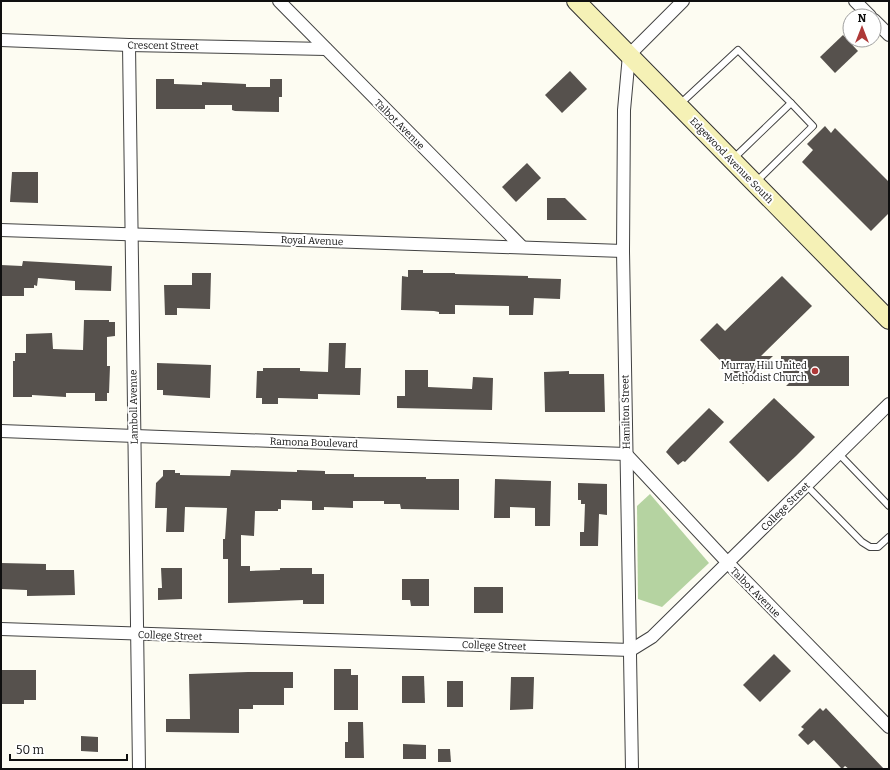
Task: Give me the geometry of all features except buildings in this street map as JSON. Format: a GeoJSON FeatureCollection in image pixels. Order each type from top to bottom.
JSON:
{"type":"FeatureCollection","features":[{"type":"Feature","properties":{"kind":"main road","name":"Edgewood Avenue South"},"geometry":{"type":"LineString","coordinates":[[576,1],[889,320]]}},
{"type":"Feature","properties":{"kind":"street","name":"Talbot Avenue"},"geometry":{"type":"LineString","coordinates":[[279,1],[522,247]]}},
{"type":"Feature","properties":{"kind":"street"},"geometry":{"type":"LineString","coordinates":[[629,55],[683,1]]}},
{"type":"Feature","properties":{"kind":"street","name":"Crescent Street"},"geometry":{"type":"LineString","coordinates":[[1,40],[129,45],[326,49]]}},
{"type":"Feature","properties":{"kind":"street","name":"Lamboll Avenue"},"geometry":{"type":"LineString","coordinates":[[129,45],[130,234],[139,769]]}},
{"type":"Feature","properties":{"kind":"street","name":"Hamilton Street"},"geometry":{"type":"LineString","coordinates":[[629,55],[624,110],[623,251],[632,769]]}},
{"type":"Feature","properties":{"kind":"street","name":"Royal Avenue"},"geometry":{"type":"LineString","coordinates":[[1,230],[623,251]]}},
{"type":"Feature","properties":{"kind":"street","name":"College Street"},"geometry":{"type":"LineString","coordinates":[[1,629],[630,650],[652,636],[889,404]]}},
{"type":"Feature","properties":{"kind":"street","name":"Ramona Boulevard"},"geometry":{"type":"LineString","coordinates":[[1,431],[626,454]]}},
{"type":"Feature","properties":{"kind":"street","name":"Talbot Avenue"},"geometry":{"type":"LineString","coordinates":[[626,454],[728,563],[889,727]]}},
{"type":"Feature","properties":{"kind":"lane"},"geometry":{"type":"LineString","coordinates":[[678,105],[738,50],[813,126],[755,183]]}},
{"type":"Feature","properties":{"kind":"lane"},"geometry":{"type":"LineString","coordinates":[[732,160],[790,103]]}},
{"type":"Feature","properties":{"kind":"lane"},"geometry":{"type":"LineString","coordinates":[[838,453],[889,506]]}},
{"type":"Feature","properties":{"kind":"lane"},"geometry":{"type":"LineString","coordinates":[[806,485],[862,542],[870,547],[878,547],[889,537]]}},
{"type":"Feature","properties":{"kind":"green space"},"geometry":{"type":"Polygon","coordinates":[[[650,494],[709,563],[662,607],[638,599],[637,506],[650,494]]]}},
{"type":"Feature","properties":{"kind":"place","name":"Murray Hill United Methodist Church"},"geometry":{"type":"Point","coordinates":[815,371]}}]}
